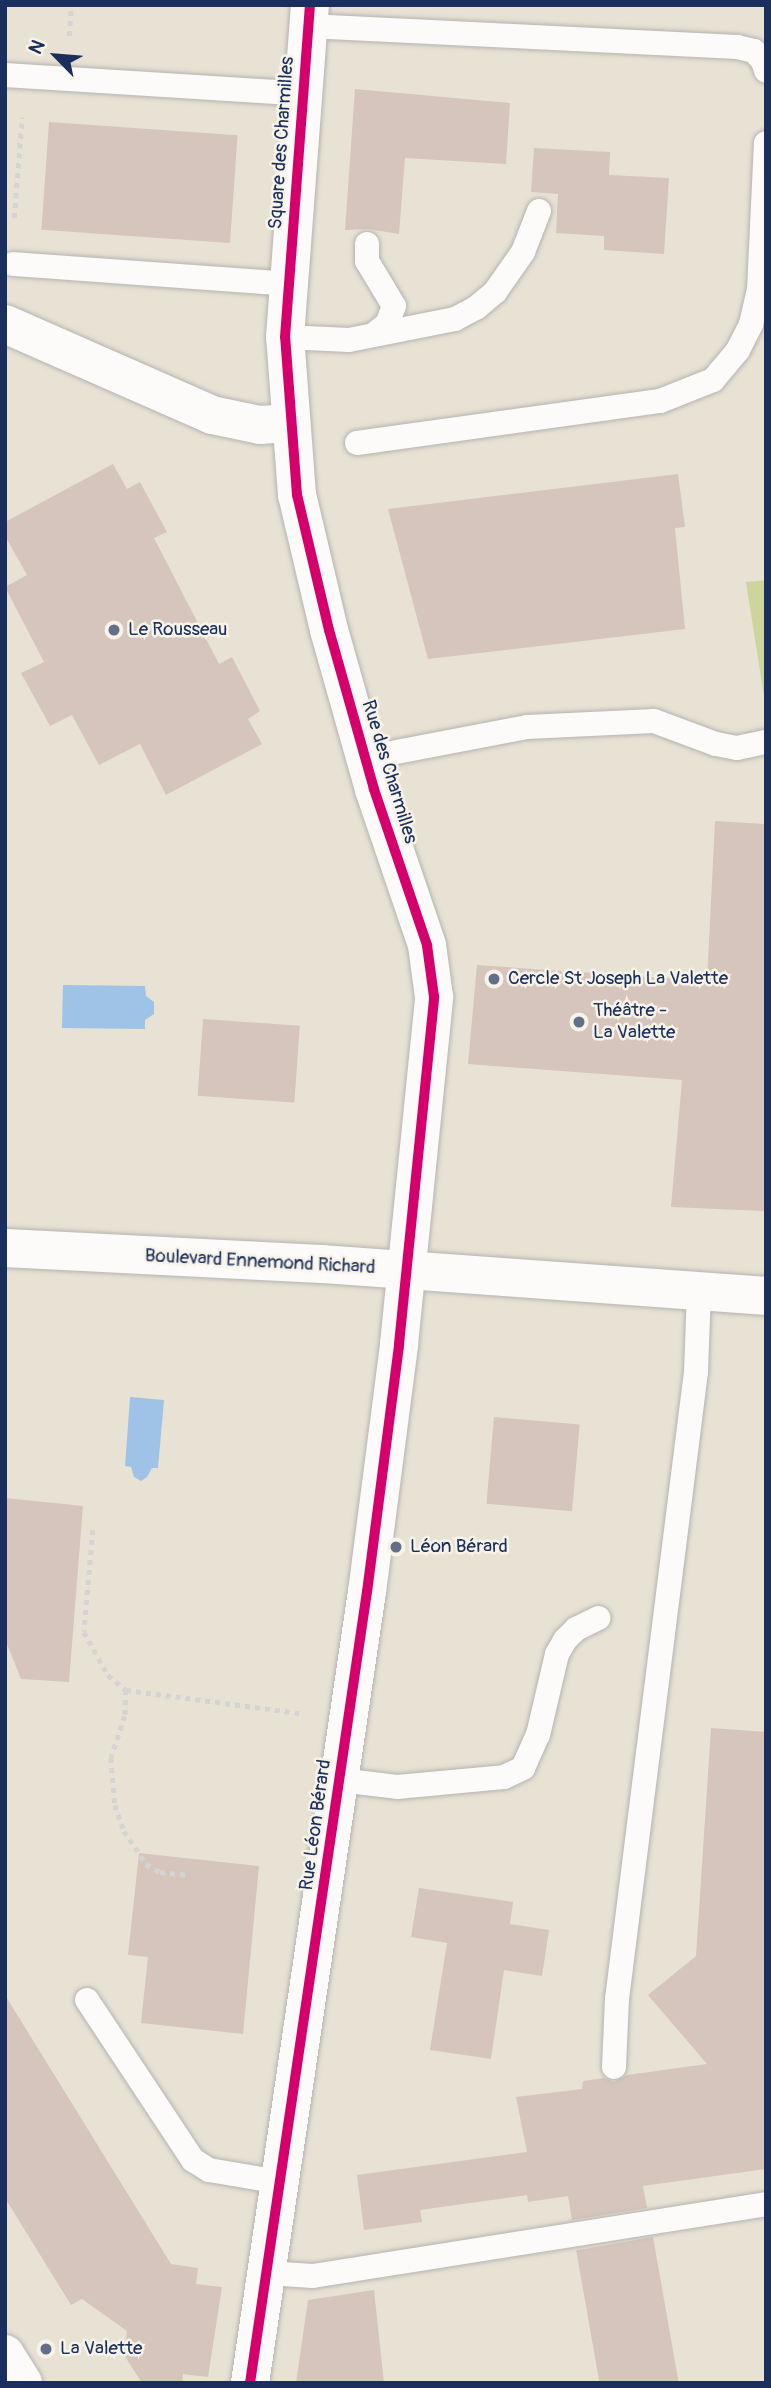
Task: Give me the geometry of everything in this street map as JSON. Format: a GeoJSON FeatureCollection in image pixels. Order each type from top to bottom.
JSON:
{"type":"FeatureCollection","features":[{"type":"Feature","properties":{"kind":"street","name":"Square des Charmilles"},"geometry":{"type":"LineString","coordinates":[[289,284],[309,15]]}},
{"type":"Feature","properties":{"kind":"street","name":"Rue des Charmilles"},"geometry":{"type":"LineString","coordinates":[[289,284],[285,337],[297,495],[329,630],[365,758],[428,945],[433,997],[407,1271]]}},
{"type":"Feature","properties":{"kind":"street"},"geometry":{"type":"LineString","coordinates":[[5,324],[212,415],[260,425],[290,424]]}},
{"type":"Feature","properties":{"kind":"street","name":"Boulevard Ennemond Richard"},"geometry":{"type":"LineString","coordinates":[[5,1248],[407,1271],[766,1296]]}},
{"type":"Feature","properties":{"kind":"street","name":"Rue Léon Bérard"},"geometry":{"type":"LineString","coordinates":[[250,2383],[340,1780],[407,1271]]}},
{"type":"Feature","properties":{"kind":"street"},"geometry":{"type":"LineString","coordinates":[[5,2354],[23,2383]]}},
{"type":"Feature","properties":{"kind":"lane"},"geometry":{"type":"LineString","coordinates":[[309,15],[737,47],[754,51],[764,61],[766,71]]}},
{"type":"Feature","properties":{"kind":"lane","name":"Square des Charmilles"},"geometry":{"type":"LineString","coordinates":[[5,75],[303,94]]}},
{"type":"Feature","properties":{"kind":"lane"},"geometry":{"type":"LineString","coordinates":[[357,443],[660,401],[713,380],[738,350],[751,324],[759,290],[766,143]]}},
{"type":"Feature","properties":{"kind":"lane"},"geometry":{"type":"LineString","coordinates":[[285,337],[349,340],[455,319],[476,308],[495,292],[523,252],[539,211]]}},
{"type":"Feature","properties":{"kind":"lane"},"geometry":{"type":"LineString","coordinates":[[368,244],[367,261],[394,306],[387,324],[373,335]]}},
{"type":"Feature","properties":{"kind":"lane"},"geometry":{"type":"LineString","coordinates":[[13,264],[289,284]]}},
{"type":"Feature","properties":{"kind":"lane"},"geometry":{"type":"LineString","coordinates":[[365,758],[527,727],[654,721],[716,744],[737,748],[766,742]]}},
{"type":"Feature","properties":{"kind":"lane"},"geometry":{"type":"LineString","coordinates":[[614,2067],[625,1917],[696,1372],[699,1292]]}},
{"type":"Feature","properties":{"kind":"lane"},"geometry":{"type":"LineString","coordinates":[[340,1780],[397,1787],[504,1777],[523,1768],[538,1735],[557,1654],[576,1629],[599,1618]]}},
{"type":"Feature","properties":{"kind":"lane"},"geometry":{"type":"LineString","coordinates":[[87,2000],[193,2160],[209,2170],[280,2182]]}},
{"type":"Feature","properties":{"kind":"lane"},"geometry":{"type":"LineString","coordinates":[[266,2273],[313,2276],[766,2204]]}},
{"type":"Feature","properties":{"kind":"path"},"geometry":{"type":"LineString","coordinates":[[14,218],[21,132]]}},
{"type":"Feature","properties":{"kind":"path"},"geometry":{"type":"LineString","coordinates":[[93,1530],[84,1632],[108,1675],[126,1690],[302,1714]]}},
{"type":"Feature","properties":{"kind":"path"},"geometry":{"type":"LineString","coordinates":[[126,1690],[125,1716],[111,1758],[115,1805],[134,1851],[146,1864],[160,1872],[188,1875]]}},
{"type":"Feature","properties":{"kind":"green space"},"geometry":{"type":"Polygon","coordinates":[[[766,580],[766,709],[746,582],[766,580]]]}},
{"type":"Feature","properties":{"kind":"water"},"geometry":{"type":"Polygon","coordinates":[[[63,985],[145,986],[146,996],[154,1002],[154,1014],[145,1020],[145,1029],[62,1028],[63,985]]]}},
{"type":"Feature","properties":{"kind":"water"},"geometry":{"type":"Polygon","coordinates":[[[130,1397],[164,1400],[158,1468],[152,1468],[141,1481],[134,1477],[131,1467],[125,1466],[130,1397]]]}},
{"type":"Feature","properties":{"kind":"building"},"geometry":{"type":"Polygon","coordinates":[[[355,89],[510,103],[506,164],[405,158],[399,234],[368,229],[345,230],[355,89]]]}},
{"type":"Feature","properties":{"kind":"building"},"geometry":{"type":"Polygon","coordinates":[[[49,122],[238,135],[230,243],[41,230],[49,122]]]}},
{"type":"Feature","properties":{"kind":"building"},"geometry":{"type":"Polygon","coordinates":[[[534,148],[610,152],[609,175],[669,178],[664,254],[604,250],[604,236],[556,233],[558,194],[531,192],[534,148]]]}},
{"type":"Feature","properties":{"kind":"building","name":"Le Rousseau"},"geometry":{"type":"Polygon","coordinates":[[[113,464],[127,489],[140,482],[167,532],[154,538],[219,664],[232,657],[260,711],[248,719],[262,744],[166,795],[140,744],[99,765],[72,715],[50,726],[21,673],[44,662],[5,587],[27,575],[5,536],[5,522],[113,464]]]}},
{"type":"Feature","properties":{"kind":"building"},"geometry":{"type":"Polygon","coordinates":[[[678,474],[685,527],[675,528],[685,629],[428,659],[388,509],[678,474]]]}},
{"type":"Feature","properties":{"kind":"building"},"geometry":{"type":"Polygon","coordinates":[[[715,821],[766,824],[766,1211],[671,1207],[682,1080],[468,1064],[477,965],[707,981],[715,821]]]}},
{"type":"Feature","properties":{"kind":"building"},"geometry":{"type":"Polygon","coordinates":[[[203,1019],[300,1026],[294,1103],[198,1096],[203,1019]]]}},
{"type":"Feature","properties":{"kind":"building"},"geometry":{"type":"Polygon","coordinates":[[[494,1417],[580,1424],[572,1511],[486,1504],[494,1417]]]}},
{"type":"Feature","properties":{"kind":"building"},"geometry":{"type":"Polygon","coordinates":[[[5,1498],[83,1506],[69,1682],[21,1679],[5,1639],[5,1498]]]}},
{"type":"Feature","properties":{"kind":"building"},"geometry":{"type":"Polygon","coordinates":[[[711,1728],[766,1732],[766,2169],[643,2186],[647,2208],[572,2220],[568,2196],[528,2202],[527,2195],[420,2210],[422,2222],[364,2230],[357,2175],[527,2152],[516,2097],[582,2089],[583,2081],[604,2078],[614,2082],[627,2075],[707,2064],[648,1995],[696,1956],[711,1728]]]}},
{"type":"Feature","properties":{"kind":"building"},"geometry":{"type":"Polygon","coordinates":[[[139,1853],[259,1866],[243,2034],[141,2023],[148,1957],[128,1955],[139,1853]]]}},
{"type":"Feature","properties":{"kind":"building"},"geometry":{"type":"Polygon","coordinates":[[[419,1888],[513,1902],[510,1924],[549,1930],[542,1976],[504,1970],[491,2059],[430,2050],[447,1943],[411,1937],[419,1888]]]}},
{"type":"Feature","properties":{"kind":"building"},"geometry":{"type":"Polygon","coordinates":[[[5,1995],[171,2264],[198,2268],[196,2284],[222,2287],[208,2377],[183,2374],[182,2383],[142,2383],[124,2355],[127,2331],[82,2299],[71,2305],[5,2198],[5,1995]]]}},
{"type":"Feature","properties":{"kind":"building"},"geometry":{"type":"Polygon","coordinates":[[[653,2237],[679,2383],[600,2383],[576,2251],[653,2237]]]}},
{"type":"Feature","properties":{"kind":"building"},"geometry":{"type":"Polygon","coordinates":[[[374,2290],[384,2383],[296,2383],[308,2300],[374,2290]]]}},
{"type":"Feature","properties":{"kind":"cycle path"},"geometry":{"type":"LineString","coordinates":[[250,2383],[367,1592],[399,1344],[434,997],[427,945],[374,789],[329,630],[297,495],[285,337],[310,5]]}},
{"type":"Feature","properties":{"kind":"place","name":"Le Rousseau"},"geometry":{"type":"Point","coordinates":[114,630]}},
{"type":"Feature","properties":{"kind":"place","name":"Cercle St Joseph La Valette"},"geometry":{"type":"Point","coordinates":[494,979]}},
{"type":"Feature","properties":{"kind":"place","name":"Théâtre - La Valette"},"geometry":{"type":"Point","coordinates":[579,1022]}},
{"type":"Feature","properties":{"kind":"place","name":"Léon Bérard"},"geometry":{"type":"Point","coordinates":[396,1547]}},
{"type":"Feature","properties":{"kind":"place","name":"La Valette"},"geometry":{"type":"Point","coordinates":[46,2349]}}]}
